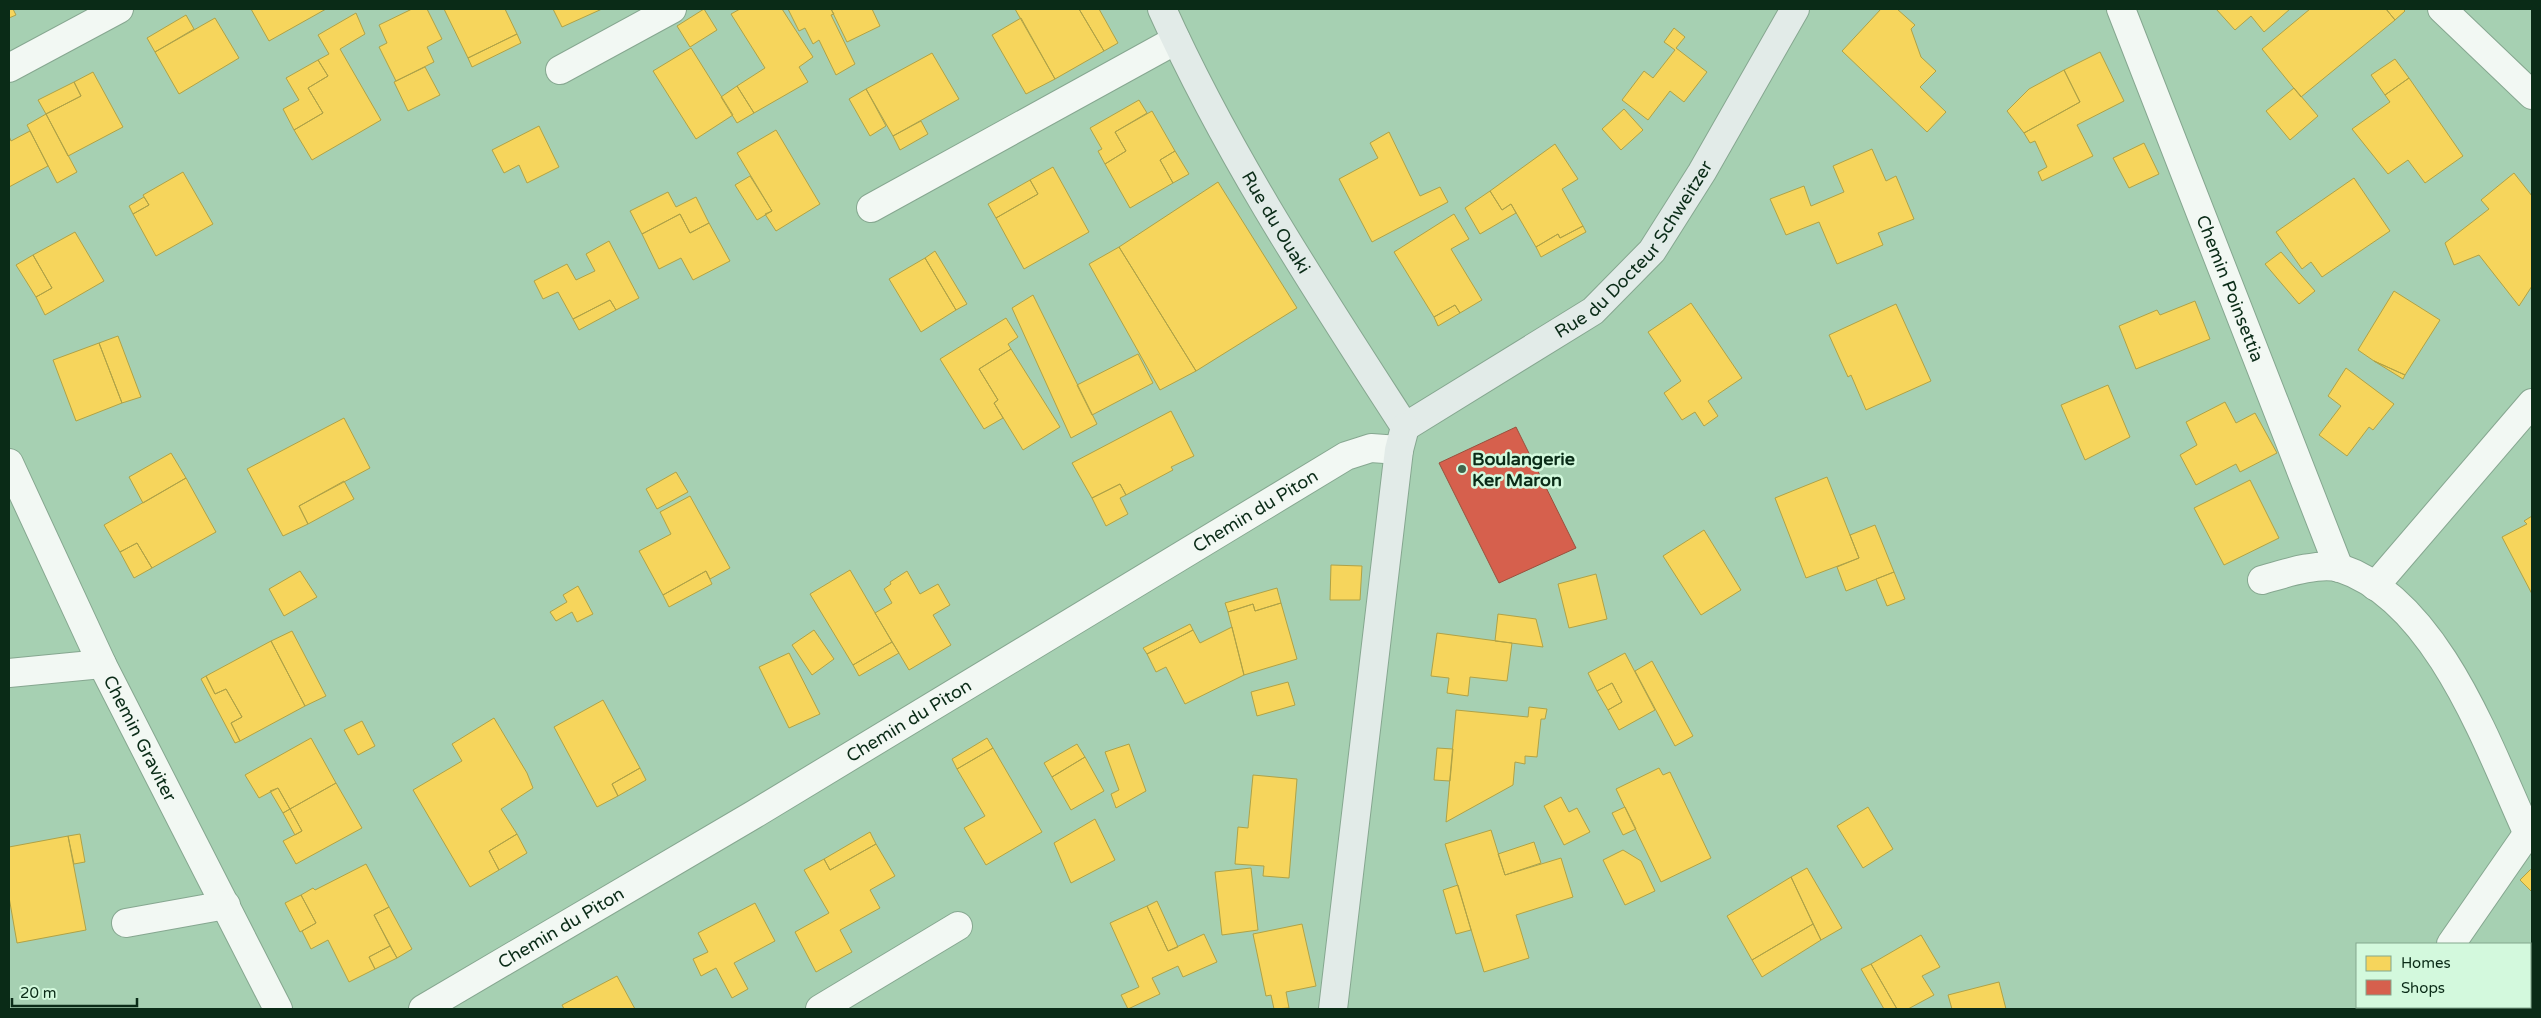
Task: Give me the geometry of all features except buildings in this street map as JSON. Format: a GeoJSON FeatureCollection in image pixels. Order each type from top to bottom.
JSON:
{"type":"FeatureCollection","features":[{"type":"Feature","properties":{"kind":"main road","name":"Rue du Ouaki"},"geometry":{"type":"LineString","coordinates":[[1162,9],[1176,40],[1253,185],[1402,438]]}},
{"type":"Feature","properties":{"kind":"main road","name":"Rue du Docteur Schweitzer"},"geometry":{"type":"LineString","coordinates":[[1402,438],[1593,311],[1652,251],[1702,172],[1795,9]]}},
{"type":"Feature","properties":{"kind":"main road"},"geometry":{"type":"LineString","coordinates":[[1332,1009],[1402,438]]}},
{"type":"Feature","properties":{"kind":"street"},"geometry":{"type":"LineString","coordinates":[[9,68],[119,9]]}},
{"type":"Feature","properties":{"kind":"street"},"geometry":{"type":"LineString","coordinates":[[560,70],[672,9]]}},
{"type":"Feature","properties":{"kind":"street","name":"Chemin Poinsettia"},"geometry":{"type":"LineString","coordinates":[[2121,9],[2339,568]]}},
{"type":"Feature","properties":{"kind":"street"},"geometry":{"type":"LineString","coordinates":[[2442,9],[2532,95]]}},
{"type":"Feature","properties":{"kind":"street"},"geometry":{"type":"LineString","coordinates":[[870,208],[1176,40]]}},
{"type":"Feature","properties":{"kind":"street"},"geometry":{"type":"LineString","coordinates":[[2375,586],[2532,403]]}},
{"type":"Feature","properties":{"kind":"street","name":"Chemin du Piton"},"geometry":{"type":"LineString","coordinates":[[423,1009],[753,815],[1346,456],[1402,438]]}},
{"type":"Feature","properties":{"kind":"street","name":"Chemin Graviter"},"geometry":{"type":"LineString","coordinates":[[9,463],[102,664],[278,1009]]}},
{"type":"Feature","properties":{"kind":"street"},"geometry":{"type":"LineString","coordinates":[[2262,580],[2298,569],[2339,568],[2375,586],[2419,624],[2453,672],[2530,831],[2452,943]]}},
{"type":"Feature","properties":{"kind":"street"},"geometry":{"type":"LineString","coordinates":[[9,673],[102,664]]}},
{"type":"Feature","properties":{"kind":"street"},"geometry":{"type":"LineString","coordinates":[[126,923],[226,905]]}},
{"type":"Feature","properties":{"kind":"street"},"geometry":{"type":"LineString","coordinates":[[820,1009],[958,926]]}},
{"type":"Feature","properties":{"kind":"place","name":"Boulangerie Ker Maron"},"geometry":{"type":"Point","coordinates":[1462,469]}}]}
